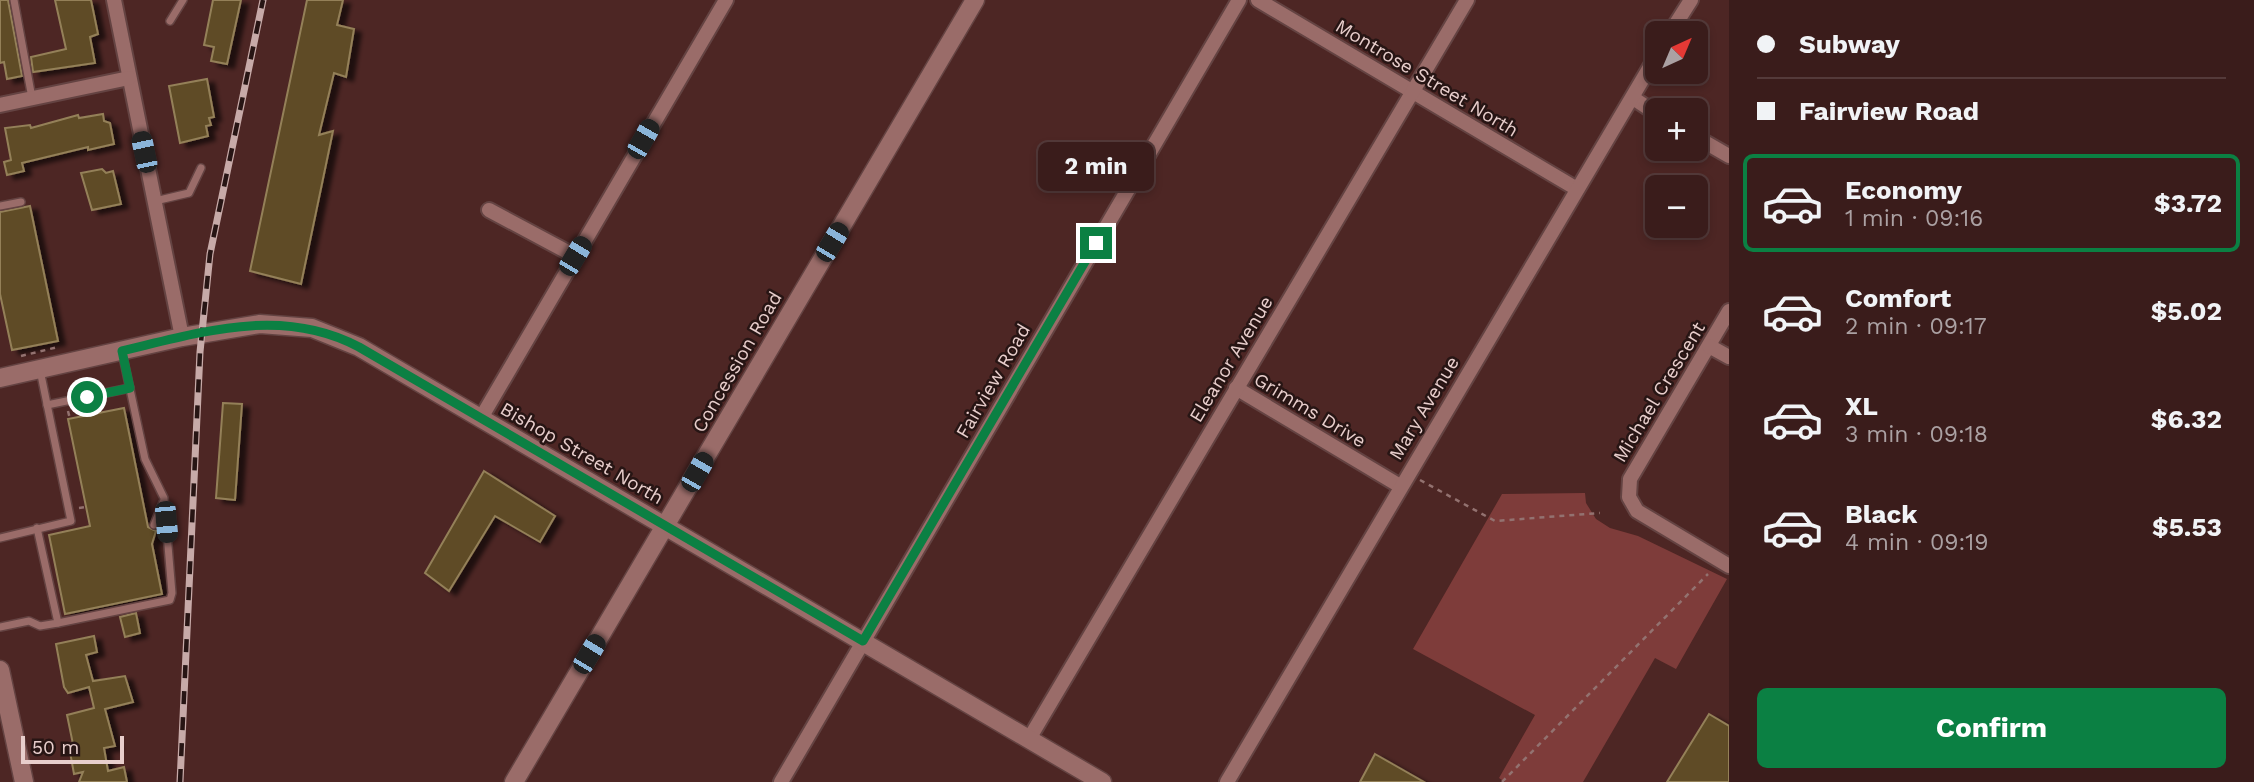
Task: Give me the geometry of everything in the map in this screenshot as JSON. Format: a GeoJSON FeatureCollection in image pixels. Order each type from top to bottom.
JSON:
{"type":"FeatureCollection","features":[{"type":"Feature","properties":{"kind":"main road","name":"Concession Road"},"geometry":{"type":"LineString","coordinates":[[514,782],[975,0]]}},
{"type":"Feature","properties":{"kind":"main road","name":"Bishop Street North"},"geometry":{"type":"LineString","coordinates":[[0,378],[182,337],[260,324],[312,328],[359,347],[1102,782]]}},
{"type":"Feature","properties":{"kind":"main road"},"geometry":{"type":"LineString","coordinates":[[0,670],[5,713],[24,782]]}},
{"type":"Feature","properties":{"kind":"street"},"geometry":{"type":"LineString","coordinates":[[114,0],[182,337]]}},
{"type":"Feature","properties":{"kind":"street"},"geometry":{"type":"LineString","coordinates":[[481,418],[726,0]]}},
{"type":"Feature","properties":{"kind":"street","name":"Fairview Road"},"geometry":{"type":"LineString","coordinates":[[782,782],[1239,0]]}},
{"type":"Feature","properties":{"kind":"street","name":"Montrose Street North"},"geometry":{"type":"LineString","coordinates":[[1258,0],[1577,189]]}},
{"type":"Feature","properties":{"kind":"street","name":"Eleanor Avenue"},"geometry":{"type":"LineString","coordinates":[[1028,739],[1467,0]]}},
{"type":"Feature","properties":{"kind":"street"},"geometry":{"type":"LineString","coordinates":[[1678,21],[1691,0]]}},
{"type":"Feature","properties":{"kind":"street","name":"Mary Avenue"},"geometry":{"type":"LineString","coordinates":[[1227,782],[1645,76]]}},
{"type":"Feature","properties":{"kind":"street"},"geometry":{"type":"LineString","coordinates":[[0,105],[129,78]]}},
{"type":"Feature","properties":{"kind":"street"},"geometry":{"type":"LineString","coordinates":[[1633,98],[1645,106]]}},
{"type":"Feature","properties":{"kind":"street"},"geometry":{"type":"LineString","coordinates":[[1708,144],[1729,156]]}},
{"type":"Feature","properties":{"kind":"street"},"geometry":{"type":"LineString","coordinates":[[489,210],[575,256]]}},
{"type":"Feature","properties":{"kind":"street","name":"Michael Crescent"},"geometry":{"type":"LineString","coordinates":[[1729,311],[1630,479],[1629,497],[1637,511],[1729,566]]}},
{"type":"Feature","properties":{"kind":"street"},"geometry":{"type":"LineString","coordinates":[[1709,346],[1729,357]]}},
{"type":"Feature","properties":{"kind":"street","name":"Grimms Drive"},"geometry":{"type":"LineString","coordinates":[[1236,388],[1400,486]]}},
{"type":"Feature","properties":{"kind":"lane"},"geometry":{"type":"LineString","coordinates":[[14,0],[32,98]]}},
{"type":"Feature","properties":{"kind":"lane"},"geometry":{"type":"LineString","coordinates":[[170,21],[183,0]]}},
{"type":"Feature","properties":{"kind":"lane"},"geometry":{"type":"LineString","coordinates":[[154,202],[189,193],[201,168]]}},
{"type":"Feature","properties":{"kind":"lane"},"geometry":{"type":"LineString","coordinates":[[0,206],[22,202]]}},
{"type":"Feature","properties":{"kind":"lane"},"geometry":{"type":"LineString","coordinates":[[0,627],[29,621],[40,626],[170,600],[172,593],[164,498],[145,459],[122,351]]}},
{"type":"Feature","properties":{"kind":"lane"},"geometry":{"type":"LineString","coordinates":[[0,538],[71,521],[39,370]]}},
{"type":"Feature","properties":{"kind":"lane"},"geometry":{"type":"LineString","coordinates":[[47,405],[130,388]]}},
{"type":"Feature","properties":{"kind":"lane"},"geometry":{"type":"LineString","coordinates":[[154,525],[164,498]]}},
{"type":"Feature","properties":{"kind":"lane"},"geometry":{"type":"LineString","coordinates":[[37,528],[58,623]]}},
{"type":"Feature","properties":{"kind":"path"},"geometry":{"type":"LineString","coordinates":[[12,358],[58,347]]}},
{"type":"Feature","properties":{"kind":"path"},"geometry":{"type":"LineString","coordinates":[[1408,473],[1495,521],[1600,513]]}},
{"type":"Feature","properties":{"kind":"path"},"geometry":{"type":"LineString","coordinates":[[1502,782],[1709,574]]}},
{"type":"Feature","properties":{"kind":"shaded area"},"geometry":{"type":"Polygon","coordinates":[[[1585,493],[1586,503],[1596,519],[1610,528],[1638,536],[1727,579],[1676,669],[1655,658],[1583,782],[1505,782],[1499,778],[1535,715],[1413,649],[1502,494],[1585,493]]]}},
{"type":"Feature","properties":{"kind":"building"},"geometry":{"type":"Polygon","coordinates":[[[0,0],[8,0],[22,76],[7,79],[4,62],[0,63],[0,0]]]}},
{"type":"Feature","properties":{"kind":"building"},"geometry":{"type":"Polygon","coordinates":[[[55,0],[91,0],[98,34],[90,37],[95,63],[33,72],[31,57],[66,49],[55,0]]]}},
{"type":"Feature","properties":{"kind":"building"},"geometry":{"type":"Polygon","coordinates":[[[213,0],[241,0],[227,64],[211,61],[214,47],[204,45],[213,0]]]}},
{"type":"Feature","properties":{"kind":"building"},"geometry":{"type":"Polygon","coordinates":[[[307,0],[343,0],[337,25],[354,29],[346,77],[334,73],[319,135],[333,131],[301,284],[250,271],[307,0]]]}},
{"type":"Feature","properties":{"kind":"building"},"geometry":{"type":"Polygon","coordinates":[[[207,79],[214,117],[209,118],[211,125],[206,126],[208,136],[180,143],[169,86],[207,79]]]}},
{"type":"Feature","properties":{"kind":"building"},"geometry":{"type":"Polygon","coordinates":[[[103,114],[104,121],[110,123],[114,144],[88,150],[88,147],[22,163],[24,171],[7,175],[4,162],[11,160],[5,128],[30,125],[31,128],[78,115],[79,118],[103,114]]]}},
{"type":"Feature","properties":{"kind":"building"},"geometry":{"type":"Polygon","coordinates":[[[102,169],[106,173],[113,171],[121,204],[92,210],[81,173],[102,169]]]}},
{"type":"Feature","properties":{"kind":"building"},"geometry":{"type":"Polygon","coordinates":[[[30,206],[58,341],[12,350],[0,294],[0,212],[30,206]]]}},
{"type":"Feature","properties":{"kind":"building"},"geometry":{"type":"Polygon","coordinates":[[[223,403],[242,404],[235,500],[216,498],[223,403]]]}},
{"type":"Feature","properties":{"kind":"building"},"geometry":{"type":"Polygon","coordinates":[[[124,408],[148,527],[156,531],[152,544],[162,594],[65,614],[49,535],[90,526],[68,419],[124,408]]]}},
{"type":"Feature","properties":{"kind":"building"},"geometry":{"type":"Polygon","coordinates":[[[484,471],[555,516],[540,542],[495,516],[449,591],[425,573],[484,471]]]}},
{"type":"Feature","properties":{"kind":"building"},"geometry":{"type":"Polygon","coordinates":[[[136,613],[140,633],[125,637],[120,617],[136,613]]]}},
{"type":"Feature","properties":{"kind":"building"},"geometry":{"type":"Polygon","coordinates":[[[94,636],[97,652],[86,655],[93,681],[125,676],[133,702],[105,709],[115,746],[104,748],[108,771],[124,767],[127,782],[79,782],[83,772],[74,774],[70,752],[74,749],[67,715],[94,708],[89,687],[68,693],[64,687],[56,644],[94,636]]]}},
{"type":"Feature","properties":{"kind":"building"},"geometry":{"type":"Polygon","coordinates":[[[1709,714],[1729,726],[1729,782],[1667,782],[1709,714]]]}},
{"type":"Feature","properties":{"kind":"building"},"geometry":{"type":"Polygon","coordinates":[[[1375,754],[1424,782],[1360,782],[1375,754]]]}},
{"type":"Feature","properties":{"kind":"railway"},"geometry":{"type":"LineString","coordinates":[[180,782],[200,352],[210,254],[263,0]]}},
{"type":"Feature","properties":{"kind":"route"},"geometry":{"type":"LineString","coordinates":[[87,397],[130,388],[122,351],[202,333],[260,324],[280,323],[325,332],[359,347],[863,641],[1096,243]]}}]}
